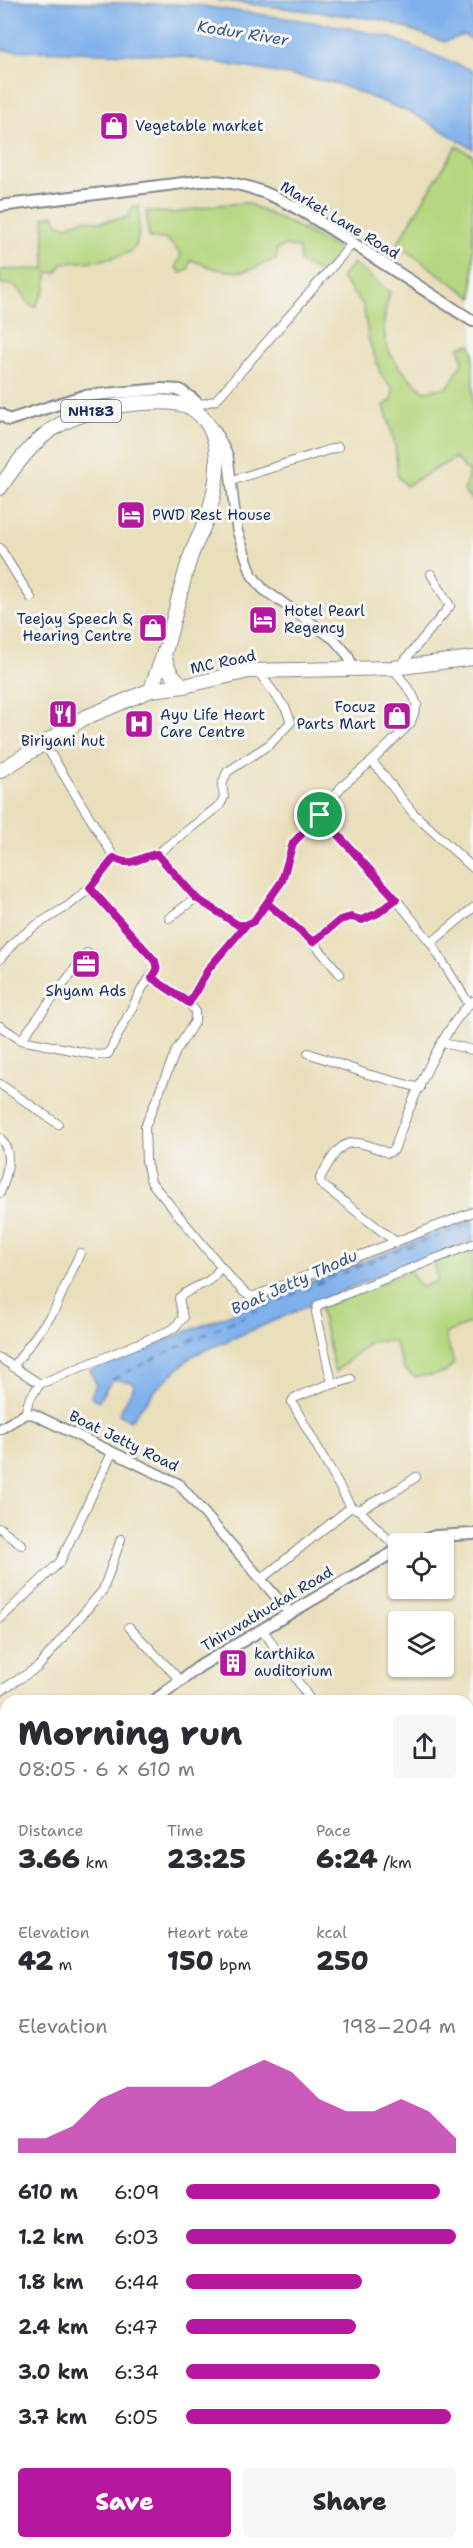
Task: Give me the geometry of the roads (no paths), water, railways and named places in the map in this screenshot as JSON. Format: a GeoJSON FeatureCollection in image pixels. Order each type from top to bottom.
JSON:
{"type":"FeatureCollection","features":[{"type":"Feature","properties":{"kind":"highway","name":"NH183"},"geometry":{"type":"LineString","coordinates":[[0,488],[33,445],[45,433],[70,418],[100,409],[140,403],[192,404]]}},
{"type":"Feature","properties":{"kind":"highway"},"geometry":{"type":"LineString","coordinates":[[151,690],[190,558],[209,513],[216,484],[217,454],[214,436],[207,422],[192,404]]}},
{"type":"Feature","properties":{"kind":"highway"},"geometry":{"type":"LineString","coordinates":[[164,652],[165,664],[173,678],[184,686]]}},
{"type":"Feature","properties":{"kind":"highway","name":"MC Road"},"geometry":{"type":"LineString","coordinates":[[0,771],[84,718],[151,690],[184,686],[257,670],[396,668],[466,659]]}},
{"type":"Feature","properties":{"kind":"main road","name":"Market Lane Road"},"geometry":{"type":"LineString","coordinates":[[0,206],[211,180],[250,188],[280,199],[473,321]]}},
{"type":"Feature","properties":{"kind":"main road"},"geometry":{"type":"LineString","coordinates":[[0,414],[9,420],[82,396],[134,391],[180,390],[192,404]]}},
{"type":"Feature","properties":{"kind":"main road"},"geometry":{"type":"LineString","coordinates":[[466,659],[473,667]]}},
{"type":"Feature","properties":{"kind":"main road"},"geometry":{"type":"LineString","coordinates":[[454,1535],[473,1534]]}},
{"type":"Feature","properties":{"kind":"main road","name":"Thiruvathuckal Road"},"geometry":{"type":"LineString","coordinates":[[161,1695],[180,1680],[290,1612],[388,1555]]}},
{"type":"Feature","properties":{"kind":"street"},"geometry":{"type":"LineString","coordinates":[[192,404],[216,400],[352,244]]}},
{"type":"Feature","properties":{"kind":"street"},"geometry":{"type":"LineString","coordinates":[[207,422],[220,436],[228,456],[233,480],[237,530],[257,583],[334,639],[347,654],[354,668]]}},
{"type":"Feature","properties":{"kind":"street"},"geometry":{"type":"LineString","coordinates":[[233,480],[338,447]]}},
{"type":"Feature","properties":{"kind":"street"},"geometry":{"type":"LineString","coordinates":[[0,548],[31,598]]}},
{"type":"Feature","properties":{"kind":"street"},"geometry":{"type":"LineString","coordinates":[[189,1003],[209,968],[246,925],[254,921],[282,881],[293,843],[320,815],[342,786],[404,732],[416,714],[417,705],[413,695],[396,668],[450,606],[431,574]]}},
{"type":"Feature","properties":{"kind":"street"},"geometry":{"type":"LineString","coordinates":[[44,743],[114,858],[122,863],[132,863],[157,854],[220,805],[224,798],[222,785],[227,772],[270,744],[291,722],[286,709],[257,670]]}},
{"type":"Feature","properties":{"kind":"street"},"geometry":{"type":"LineString","coordinates":[[372,761],[413,813],[473,868]]}},
{"type":"Feature","properties":{"kind":"street"},"geometry":{"type":"LineString","coordinates":[[320,815],[396,899],[431,943],[471,1002],[452,1026],[443,1043],[406,1115],[394,1150],[388,1153],[352,1141],[341,1145],[320,1178],[321,1184],[396,1242]]}},
{"type":"Feature","properties":{"kind":"street"},"geometry":{"type":"LineString","coordinates":[[157,854],[196,898],[238,925],[246,925]]}},
{"type":"Feature","properties":{"kind":"street"},"geometry":{"type":"LineString","coordinates":[[0,959],[16,940],[68,906],[90,888],[114,858]]}},
{"type":"Feature","properties":{"kind":"street"},"geometry":{"type":"LineString","coordinates":[[0,1026],[21,1040],[97,1055],[108,1054],[144,985],[157,970],[155,961],[90,888]]}},
{"type":"Feature","properties":{"kind":"street"},"geometry":{"type":"LineString","coordinates":[[170,918],[196,898]]}},
{"type":"Feature","properties":{"kind":"street"},"geometry":{"type":"LineString","coordinates":[[313,942],[340,920],[351,917],[362,920],[378,913],[396,899]]}},
{"type":"Feature","properties":{"kind":"street"},"geometry":{"type":"LineString","coordinates":[[267,903],[313,942],[340,974]]}},
{"type":"Feature","properties":{"kind":"street"},"geometry":{"type":"LineString","coordinates":[[431,943],[473,908]]}},
{"type":"Feature","properties":{"kind":"street"},"geometry":{"type":"LineString","coordinates":[[21,1040],[87,953]]}},
{"type":"Feature","properties":{"kind":"street"},"geometry":{"type":"LineString","coordinates":[[152,978],[189,1003],[195,1011],[195,1021],[176,1051],[145,1127],[146,1161],[151,1182],[243,1292],[252,1296],[473,1212]]}},
{"type":"Feature","properties":{"kind":"street"},"geometry":{"type":"LineString","coordinates":[[443,1043],[473,1050]]}},
{"type":"Feature","properties":{"kind":"street"},"geometry":{"type":"LineString","coordinates":[[308,1053],[367,1074],[420,1088]]}},
{"type":"Feature","properties":{"kind":"street"},"geometry":{"type":"LineString","coordinates":[[1,1087],[58,1124]]}},
{"type":"Feature","properties":{"kind":"street"},"geometry":{"type":"LineString","coordinates":[[0,1138],[9,1151],[0,1193]]}},
{"type":"Feature","properties":{"kind":"street"},"geometry":{"type":"LineString","coordinates":[[331,1385],[316,1312],[318,1305],[473,1245]]}},
{"type":"Feature","properties":{"kind":"street"},"geometry":{"type":"LineString","coordinates":[[13,1367],[54,1311],[80,1253]]}},
{"type":"Feature","properties":{"kind":"street"},"geometry":{"type":"LineString","coordinates":[[0,1429],[25,1414],[29,1400],[40,1384],[173,1329],[183,1318],[179,1298],[185,1292],[215,1277],[220,1267]]}},
{"type":"Feature","properties":{"kind":"street"},"geometry":{"type":"LineString","coordinates":[[0,1359],[40,1384]]}},
{"type":"Feature","properties":{"kind":"street"},"geometry":{"type":"LineString","coordinates":[[351,1379],[294,1398],[292,1402],[355,1509],[388,1539]]}},
{"type":"Feature","properties":{"kind":"street","name":"Boat Jetty Road"},"geometry":{"type":"LineString","coordinates":[[25,1414],[33,1414],[179,1484],[290,1612]]}},
{"type":"Feature","properties":{"kind":"street"},"geometry":{"type":"LineString","coordinates":[[0,1619],[60,1562],[112,1453]]}},
{"type":"Feature","properties":{"kind":"street"},"geometry":{"type":"LineString","coordinates":[[260,1580],[355,1509],[400,1488],[416,1477]]}},
{"type":"Feature","properties":{"kind":"street"},"geometry":{"type":"LineString","coordinates":[[0,1528],[22,1545]]}},
{"type":"Feature","properties":{"kind":"street"},"geometry":{"type":"LineString","coordinates":[[0,1691],[38,1667],[103,1590],[121,1539]]}},
{"type":"Feature","properties":{"kind":"street"},"geometry":{"type":"LineString","coordinates":[[129,1627],[180,1680]]}},
{"type":"Feature","properties":{"kind":"street"},"geometry":{"type":"LineString","coordinates":[[263,1630],[307,1695]]}},
{"type":"Feature","properties":{"kind":"water","name":"Kodur River"},"geometry":{"type":"Polygon","coordinates":[[[0,0],[195,5],[340,26],[392,38],[473,71],[473,149],[414,114],[335,83],[173,55],[0,50],[0,0]]]}},
{"type":"Feature","properties":{"kind":"water"},"geometry":{"type":"Polygon","coordinates":[[[216,0],[473,0],[473,40],[463,35],[444,42],[384,20],[216,0]]]}},
{"type":"Feature","properties":{"kind":"water"},"geometry":{"type":"Polygon","coordinates":[[[473,1218],[473,1240],[359,1284],[192,1356],[158,1387],[130,1421],[119,1414],[134,1386],[132,1382],[113,1379],[98,1401],[91,1396],[96,1384],[90,1370],[473,1218]]]}},
{"type":"Feature","properties":{"kind":"place","name":"Vegetable market"},"geometry":{"type":"Point","coordinates":[114,126]}},
{"type":"Feature","properties":{"kind":"place","name":"PWD Rest House"},"geometry":{"type":"Point","coordinates":[131,515]}},
{"type":"Feature","properties":{"kind":"place","name":"Hotel Pearl Regency"},"geometry":{"type":"Point","coordinates":[263,620]}},
{"type":"Feature","properties":{"kind":"place","name":"Teejay Speech & Hearing Centre"},"geometry":{"type":"Point","coordinates":[153,628]}},
{"type":"Feature","properties":{"kind":"place","name":"Biriyani hut"},"geometry":{"type":"Point","coordinates":[63,714]}},
{"type":"Feature","properties":{"kind":"place","name":"Focuz Parts Mart"},"geometry":{"type":"Point","coordinates":[397,716]}},
{"type":"Feature","properties":{"kind":"place","name":"Ayu Life Heart Care Centre"},"geometry":{"type":"Point","coordinates":[139,724]}},
{"type":"Feature","properties":{"kind":"place","name":"Shyam Ads"},"geometry":{"type":"Point","coordinates":[86,964]}},
{"type":"Feature","properties":{"kind":"place","name":"karthika auditorium"},"geometry":{"type":"Point","coordinates":[233,1663]}},
{"type":"Feature","properties":{"kind":"water label","name":"Boat Jetty Thodu"},"geometry":{"type":"Point","coordinates":[294,1282]}}]}
